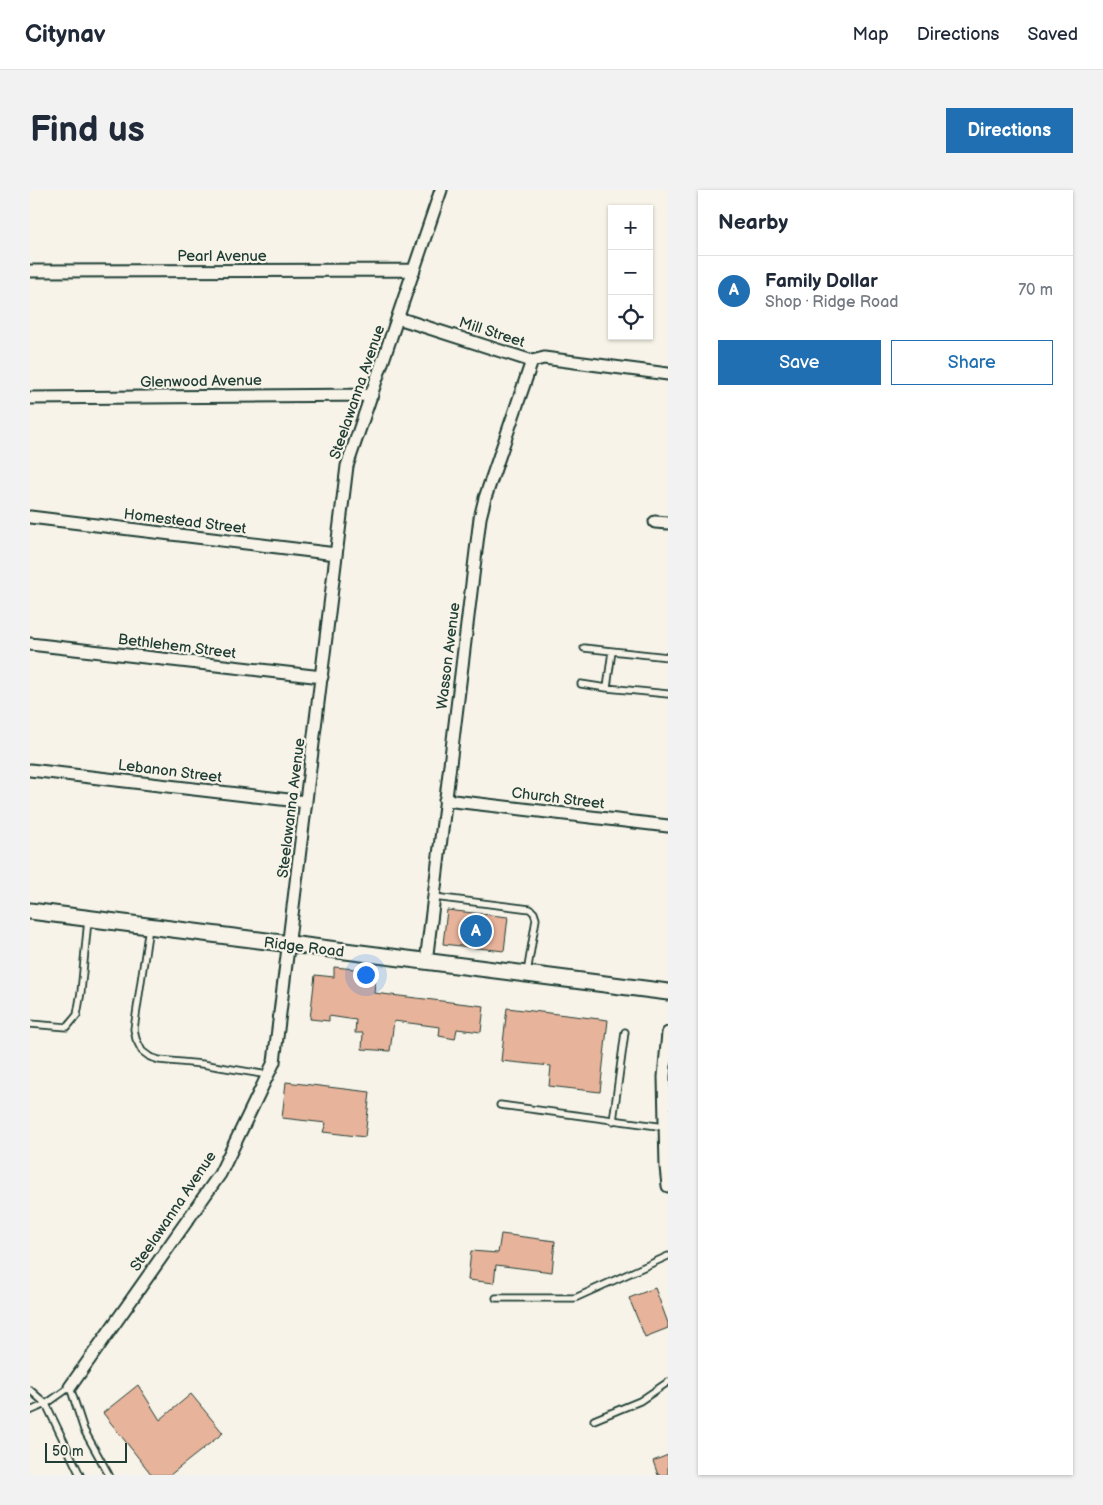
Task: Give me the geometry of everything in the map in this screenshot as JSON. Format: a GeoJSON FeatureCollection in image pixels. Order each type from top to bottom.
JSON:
{"type":"FeatureCollection","features":[{"type":"Feature","properties":{"kind":"main road","name":"Ridge Road"},"geometry":{"type":"LineString","coordinates":[[30,911],[668,992]]}},
{"type":"Feature","properties":{"kind":"street","name":"Steelawanna Avenue"},"geometry":{"type":"LineString","coordinates":[[70,1387],[220,1174],[274,1062],[347,466],[441,190]]}},
{"type":"Feature","properties":{"kind":"street","name":"Pearl Avenue"},"geometry":{"type":"LineString","coordinates":[[30,271],[414,270]]}},
{"type":"Feature","properties":{"kind":"street","name":"Mill Street"},"geometry":{"type":"LineString","coordinates":[[398,318],[532,361],[544,358],[668,374]]}},
{"type":"Feature","properties":{"kind":"street","name":"Wasson Avenue"},"geometry":{"type":"LineString","coordinates":[[426,962],[480,518],[485,498],[532,361]]}},
{"type":"Feature","properties":{"kind":"street","name":"Glenwood Avenue"},"geometry":{"type":"LineString","coordinates":[[30,398],[372,395]]}},
{"type":"Feature","properties":{"kind":"street","name":"Homestead Street"},"geometry":{"type":"LineString","coordinates":[[30,517],[336,554]]}},
{"type":"Feature","properties":{"kind":"street"},"geometry":{"type":"LineString","coordinates":[[655,522],[668,523]]}},
{"type":"Feature","properties":{"kind":"street","name":"Bethlehem Street"},"geometry":{"type":"LineString","coordinates":[[30,644],[322,677]]}},
{"type":"Feature","properties":{"kind":"street","name":"Lebanon Street"},"geometry":{"type":"LineString","coordinates":[[30,770],[306,802]]}},
{"type":"Feature","properties":{"kind":"street","name":"Church Street"},"geometry":{"type":"LineString","coordinates":[[445,800],[668,826]]}},
{"type":"Feature","properties":{"kind":"street"},"geometry":{"type":"LineString","coordinates":[[668,1034],[666,1081],[668,1186]]}},
{"type":"Feature","properties":{"kind":"lane"},"geometry":{"type":"LineString","coordinates":[[584,648],[668,657]]}},
{"type":"Feature","properties":{"kind":"lane"},"geometry":{"type":"LineString","coordinates":[[608,688],[612,651]]}},
{"type":"Feature","properties":{"kind":"lane"},"geometry":{"type":"LineString","coordinates":[[581,684],[668,694]]}},
{"type":"Feature","properties":{"kind":"lane"},"geometry":{"type":"LineString","coordinates":[[434,897],[530,909],[536,919],[526,974]]}},
{"type":"Feature","properties":{"kind":"lane"},"geometry":{"type":"LineString","coordinates":[[30,1024],[67,1027],[77,1015],[88,918]]}},
{"type":"Feature","properties":{"kind":"lane"},"geometry":{"type":"LineString","coordinates":[[149,926],[134,1029],[136,1040],[142,1051],[150,1057],[159,1060],[202,1064],[268,1075]]}},
{"type":"Feature","properties":{"kind":"lane"},"geometry":{"type":"LineString","coordinates":[[613,1120],[625,1032]]}},
{"type":"Feature","properties":{"kind":"lane"},"geometry":{"type":"LineString","coordinates":[[500,1106],[613,1120],[666,1130]]}},
{"type":"Feature","properties":{"kind":"lane"},"geometry":{"type":"LineString","coordinates":[[496,1298],[575,1298],[668,1256]]}},
{"type":"Feature","properties":{"kind":"lane"},"geometry":{"type":"LineString","coordinates":[[594,1420],[640,1401],[668,1382]]}},
{"type":"Feature","properties":{"kind":"lane"},"geometry":{"type":"LineString","coordinates":[[30,1411],[46,1404],[70,1387],[84,1430],[109,1475]]}},
{"type":"Feature","properties":{"kind":"lane"},"geometry":{"type":"LineString","coordinates":[[30,1390],[46,1404],[80,1475]]}},
{"type":"Feature","properties":{"kind":"building"},"geometry":{"type":"Polygon","coordinates":[[[447,910],[508,917],[504,951],[443,944],[447,910]]]}},
{"type":"Feature","properties":{"kind":"building"},"geometry":{"type":"Polygon","coordinates":[[[334,967],[376,971],[374,993],[484,1006],[481,1032],[457,1029],[455,1039],[439,1036],[440,1027],[394,1021],[390,1051],[362,1049],[363,1033],[355,1033],[356,1020],[329,1016],[329,1021],[310,1019],[315,975],[334,977],[334,967]]]}},
{"type":"Feature","properties":{"kind":"building"},"geometry":{"type":"Polygon","coordinates":[[[507,1008],[608,1020],[600,1092],[549,1086],[551,1066],[501,1061],[507,1008]]]}},
{"type":"Feature","properties":{"kind":"building"},"geometry":{"type":"Polygon","coordinates":[[[286,1082],[370,1092],[365,1137],[323,1132],[326,1123],[282,1118],[286,1082]]]}},
{"type":"Feature","properties":{"kind":"building"},"geometry":{"type":"Polygon","coordinates":[[[501,1234],[555,1241],[552,1272],[496,1265],[494,1283],[468,1280],[471,1251],[498,1253],[501,1234]]]}},
{"type":"Feature","properties":{"kind":"building"},"geometry":{"type":"Polygon","coordinates":[[[655,1288],[668,1323],[668,1328],[645,1337],[629,1298],[655,1288]]]}},
{"type":"Feature","properties":{"kind":"building"},"geometry":{"type":"Polygon","coordinates":[[[138,1385],[160,1420],[191,1394],[223,1433],[170,1475],[152,1475],[103,1413],[138,1385]]]}},
{"type":"Feature","properties":{"kind":"building"},"geometry":{"type":"Polygon","coordinates":[[[668,1455],[668,1475],[658,1475],[653,1461],[668,1455]]]}},
{"type":"Feature","properties":{"kind":"place","name":"Family Dollar"},"geometry":{"type":"Point","coordinates":[476,931]}}]}
